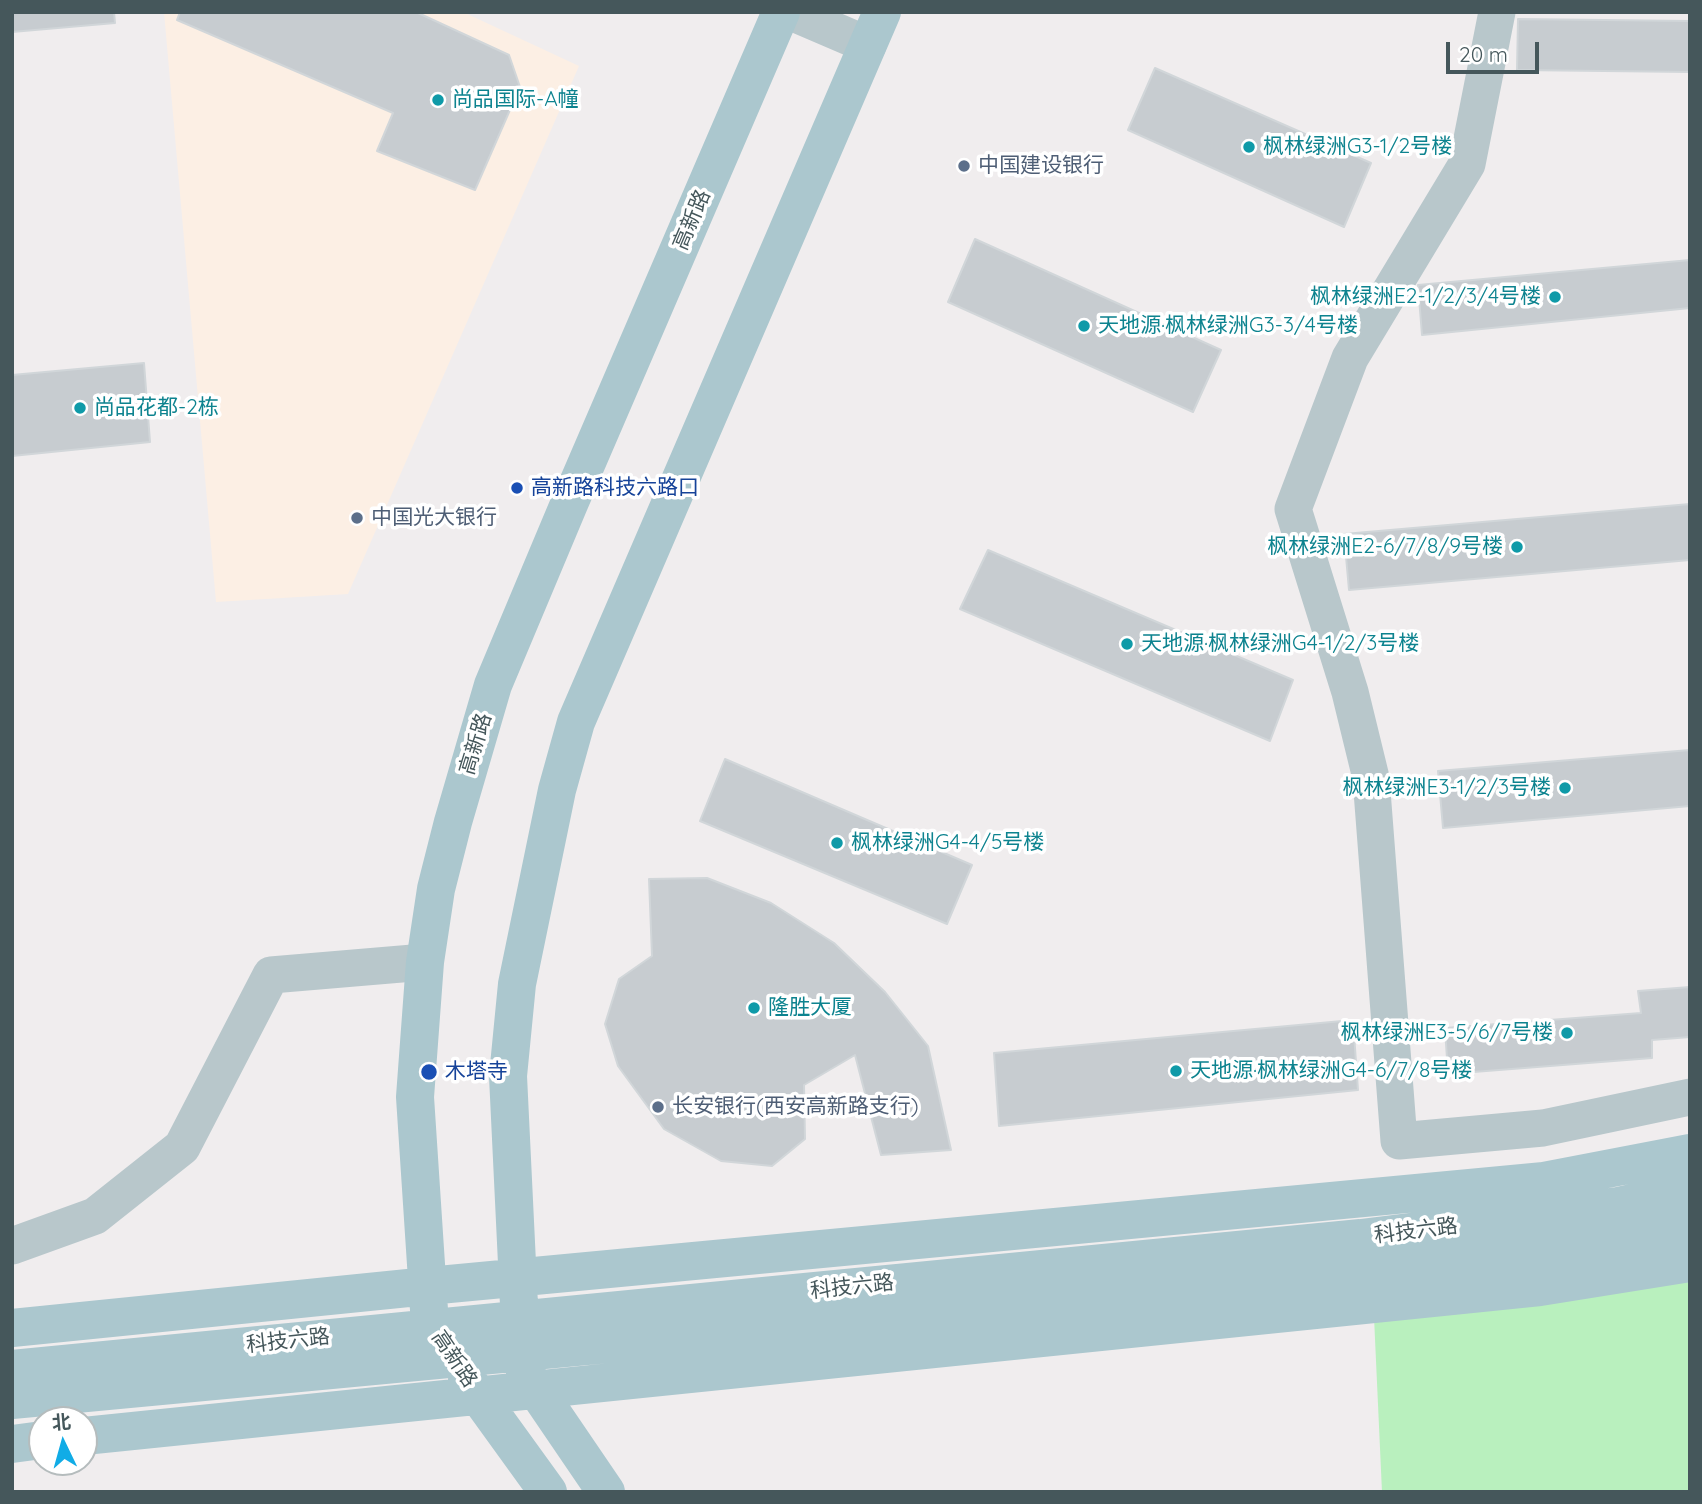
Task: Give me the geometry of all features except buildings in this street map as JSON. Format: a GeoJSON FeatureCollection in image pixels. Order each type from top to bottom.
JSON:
{"type":"FeatureCollection","features":[{"type":"Feature","properties":{"kind":"main road","name":"高新路"},"geometry":{"type":"LineString","coordinates":[[548,1492],[430,1327],[415,1097],[425,962],[436,889],[493,685],[781,12]]}},
{"type":"Feature","properties":{"kind":"main road"},"geometry":{"type":"LineString","coordinates":[[606,1492],[537,1391],[515,1336],[518,1278],[508,1076],[517,984],[556,790],[576,722],[875,29]]}},
{"type":"Feature","properties":{"kind":"main road"},"geometry":{"type":"LineString","coordinates":[[12,1328],[1544,1181],[1690,1153]]}},
{"type":"Feature","properties":{"kind":"main road","name":"科技六路"},"geometry":{"type":"LineString","coordinates":[[12,1400],[452,1358],[515,1336],[1361,1238],[1618,1206],[1690,1190]]}},
{"type":"Feature","properties":{"kind":"main road","name":"科技六路"},"geometry":{"type":"LineString","coordinates":[[12,1369],[430,1327],[515,1336],[1449,1265],[1656,1233],[1690,1225]]}},
{"type":"Feature","properties":{"kind":"main road"},"geometry":{"type":"LineString","coordinates":[[98,1435],[1540,1287],[1690,1263]]}},
{"type":"Feature","properties":{"kind":"street"},"geometry":{"type":"LineString","coordinates":[[791,12],[875,29]]}},
{"type":"Feature","properties":{"kind":"street"},"geometry":{"type":"LineString","coordinates":[[1497,12],[1466,164],[1350,358],[1293,509],[1350,692],[1371,778],[1399,1141],[1543,1128],[1690,1097]]}},
{"type":"Feature","properties":{"kind":"street"},"geometry":{"type":"LineString","coordinates":[[12,1246],[95,1216],[182,1147],[271,975],[425,962]]}},
{"type":"Feature","properties":{"kind":"shaded area"},"geometry":{"type":"Polygon","coordinates":[[[164,12],[463,12],[579,66],[348,594],[216,602],[164,12]]]}},
{"type":"Feature","properties":{"kind":"green space"},"geometry":{"type":"Polygon","coordinates":[[[1690,1270],[1690,1492],[1382,1492],[1374,1317],[1690,1270]]]}},
{"type":"Feature","properties":{"kind":"place","name":"尚品国际-A幢"},"geometry":{"type":"Point","coordinates":[438,100]}},
{"type":"Feature","properties":{"kind":"place","name":"枫林绿洲G3-1/2号楼"},"geometry":{"type":"Point","coordinates":[1249,147]}},
{"type":"Feature","properties":{"kind":"place","name":"中国建设银行"},"geometry":{"type":"Point","coordinates":[964,166]}},
{"type":"Feature","properties":{"kind":"place","name":"枫林绿洲E2-1/2/3/4号楼"},"geometry":{"type":"Point","coordinates":[1555,297]}},
{"type":"Feature","properties":{"kind":"place","name":"天地源·枫林绿洲G3-3/4号楼"},"geometry":{"type":"Point","coordinates":[1084,326]}},
{"type":"Feature","properties":{"kind":"place","name":"尚品花都-2栋"},"geometry":{"type":"Point","coordinates":[80,408]}},
{"type":"Feature","properties":{"kind":"place","name":"高新路科技六路口"},"geometry":{"type":"Point","coordinates":[517,488]}},
{"type":"Feature","properties":{"kind":"place","name":"中国光大银行"},"geometry":{"type":"Point","coordinates":[357,518]}},
{"type":"Feature","properties":{"kind":"place","name":"枫林绿洲E2-6/7/8/9号楼"},"geometry":{"type":"Point","coordinates":[1517,547]}},
{"type":"Feature","properties":{"kind":"place","name":"天地源·枫林绿洲G4-1/2/3号楼"},"geometry":{"type":"Point","coordinates":[1127,644]}},
{"type":"Feature","properties":{"kind":"place","name":"枫林绿洲E3-1/2/3号楼"},"geometry":{"type":"Point","coordinates":[1565,788]}},
{"type":"Feature","properties":{"kind":"place","name":"枫林绿洲G4-4/5号楼"},"geometry":{"type":"Point","coordinates":[837,843]}},
{"type":"Feature","properties":{"kind":"place","name":"隆胜大厦"},"geometry":{"type":"Point","coordinates":[754,1008]}},
{"type":"Feature","properties":{"kind":"place","name":"枫林绿洲E3-5/6/7号楼"},"geometry":{"type":"Point","coordinates":[1567,1033]}},
{"type":"Feature","properties":{"kind":"place","name":"天地源·枫林绿洲G4-6/7/8号楼"},"geometry":{"type":"Point","coordinates":[1176,1071]}},
{"type":"Feature","properties":{"kind":"place","name":"木塔寺"},"geometry":{"type":"Point","coordinates":[429,1072]}},
{"type":"Feature","properties":{"kind":"place","name":"长安银行(西安高新路支行)"},"geometry":{"type":"Point","coordinates":[658,1107]}}]}
